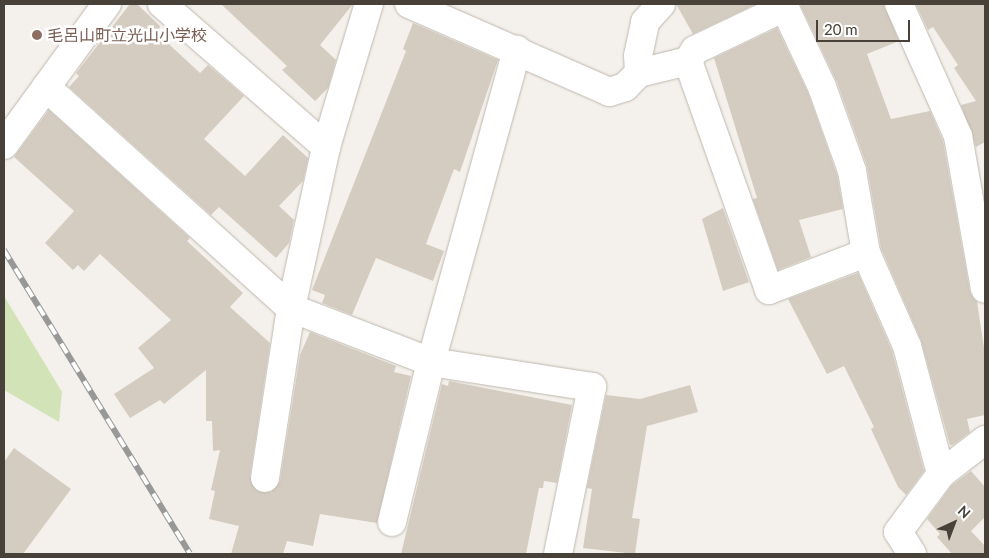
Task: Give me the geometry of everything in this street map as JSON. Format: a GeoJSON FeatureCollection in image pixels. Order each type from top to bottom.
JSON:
{"type":"FeatureCollection","features":[{"type":"Feature","properties":{"kind":"street"},"geometry":{"type":"LineString","coordinates":[[4,145],[107,4]]}},
{"type":"Feature","properties":{"kind":"street"},"geometry":{"type":"LineString","coordinates":[[162,4],[326,147]]}},
{"type":"Feature","properties":{"kind":"street"},"geometry":{"type":"LineString","coordinates":[[265,478],[291,308],[326,147],[369,4]]}},
{"type":"Feature","properties":{"kind":"street"},"geometry":{"type":"LineString","coordinates":[[409,4],[609,92],[625,87],[639,73],[688,61],[696,50],[784,5],[822,87],[852,171],[866,253],[907,346],[941,474]]}},
{"type":"Feature","properties":{"kind":"street"},"geometry":{"type":"LineString","coordinates":[[639,73],[638,56],[645,22],[661,4]]}},
{"type":"Feature","properties":{"kind":"street"},"geometry":{"type":"LineString","coordinates":[[899,4],[958,136],[984,278]]}},
{"type":"Feature","properties":{"kind":"street"},"geometry":{"type":"LineString","coordinates":[[392,522],[431,362],[517,50]]}},
{"type":"Feature","properties":{"kind":"street"},"geometry":{"type":"LineString","coordinates":[[688,61],[769,290],[866,253]]}},
{"type":"Feature","properties":{"kind":"street"},"geometry":{"type":"LineString","coordinates":[[46,87],[291,308],[431,362],[592,386],[558,554]]}},
{"type":"Feature","properties":{"kind":"street"},"geometry":{"type":"LineString","coordinates":[[912,554],[898,532],[941,474],[985,440]]}},
{"type":"Feature","properties":{"kind":"green space"},"geometry":{"type":"Polygon","coordinates":[[[4,296],[62,392],[59,422],[4,390],[4,296]]]}},
{"type":"Feature","properties":{"kind":"building"},"geometry":{"type":"Polygon","coordinates":[[[130,4],[137,4],[160,26],[158,34],[200,73],[208,65],[244,96],[204,139],[245,176],[283,135],[308,158],[303,181],[279,206],[294,220],[289,243],[276,258],[219,207],[211,215],[69,87],[79,76],[76,73],[130,4]]]}},
{"type":"Feature","properties":{"kind":"building"},"geometry":{"type":"Polygon","coordinates":[[[221,4],[353,4],[320,45],[336,60],[328,88],[315,101],[282,70],[287,66],[221,4]]]}},
{"type":"Feature","properties":{"kind":"building"},"geometry":{"type":"Polygon","coordinates":[[[676,4],[756,4],[693,34],[676,4]]]}},
{"type":"Feature","properties":{"kind":"building"},"geometry":{"type":"Polygon","coordinates":[[[800,4],[884,4],[899,41],[867,54],[891,119],[930,111],[943,141],[970,292],[977,302],[985,354],[985,415],[967,419],[970,432],[953,445],[950,445],[921,340],[881,248],[867,166],[837,82],[800,4]]]}},
{"type":"Feature","properties":{"kind":"building"},"geometry":{"type":"Polygon","coordinates":[[[916,4],[985,4],[985,142],[976,147],[961,105],[976,101],[954,68],[958,65],[933,27],[928,30],[916,4]]]}},
{"type":"Feature","properties":{"kind":"building"},"geometry":{"type":"Polygon","coordinates":[[[413,23],[498,60],[460,172],[454,169],[426,244],[444,251],[433,281],[376,258],[352,315],[322,303],[325,295],[312,290],[406,51],[403,49],[413,23]]]}},
{"type":"Feature","properties":{"kind":"building"},"geometry":{"type":"Polygon","coordinates":[[[777,28],[808,93],[837,175],[843,209],[799,220],[811,257],[778,270],[753,199],[757,198],[714,58],[777,28]]]}},
{"type":"Feature","properties":{"kind":"building"},"geometry":{"type":"Polygon","coordinates":[[[49,110],[190,238],[187,241],[243,293],[230,307],[270,343],[250,476],[256,490],[271,492],[280,481],[300,355],[310,332],[396,366],[394,372],[411,376],[377,523],[320,514],[313,546],[287,541],[283,554],[231,554],[239,526],[209,519],[215,491],[211,490],[220,450],[213,451],[212,421],[206,421],[206,370],[164,404],[160,400],[130,418],[114,394],[154,368],[138,348],[171,320],[100,254],[84,271],[78,265],[73,270],[45,243],[74,211],[14,157],[49,110]]]}},
{"type":"Feature","properties":{"kind":"building"},"geometry":{"type":"Polygon","coordinates":[[[723,208],[749,282],[723,291],[702,219],[723,208]]]}},
{"type":"Feature","properties":{"kind":"building"},"geometry":{"type":"Polygon","coordinates":[[[858,273],[892,351],[924,471],[906,495],[898,487],[871,429],[874,427],[844,366],[827,374],[788,299],[858,273]]]}},
{"type":"Feature","properties":{"kind":"building"},"geometry":{"type":"Polygon","coordinates":[[[449,381],[572,405],[557,483],[544,481],[543,488],[539,488],[526,554],[401,554],[442,384],[448,386],[449,381]]]}},
{"type":"Feature","properties":{"kind":"building"},"geometry":{"type":"Polygon","coordinates":[[[690,385],[698,412],[647,426],[632,518],[640,519],[635,554],[583,548],[592,489],[587,488],[606,395],[640,399],[690,385]]]}},
{"type":"Feature","properties":{"kind":"building"},"geometry":{"type":"Polygon","coordinates":[[[14,448],[71,489],[23,554],[4,554],[4,462],[14,448]]]}},
{"type":"Feature","properties":{"kind":"building"},"geometry":{"type":"Polygon","coordinates":[[[971,471],[985,487],[985,517],[971,531],[985,546],[985,554],[952,554],[937,537],[940,534],[927,519],[952,485],[971,471]]]}},
{"type":"Feature","properties":{"kind":"railway"},"geometry":{"type":"LineString","coordinates":[[4,250],[190,554]]}},
{"type":"Feature","properties":{"kind":"place","name":"毛呂山町立光山小学校"},"geometry":{"type":"Point","coordinates":[37,35]}}]}
